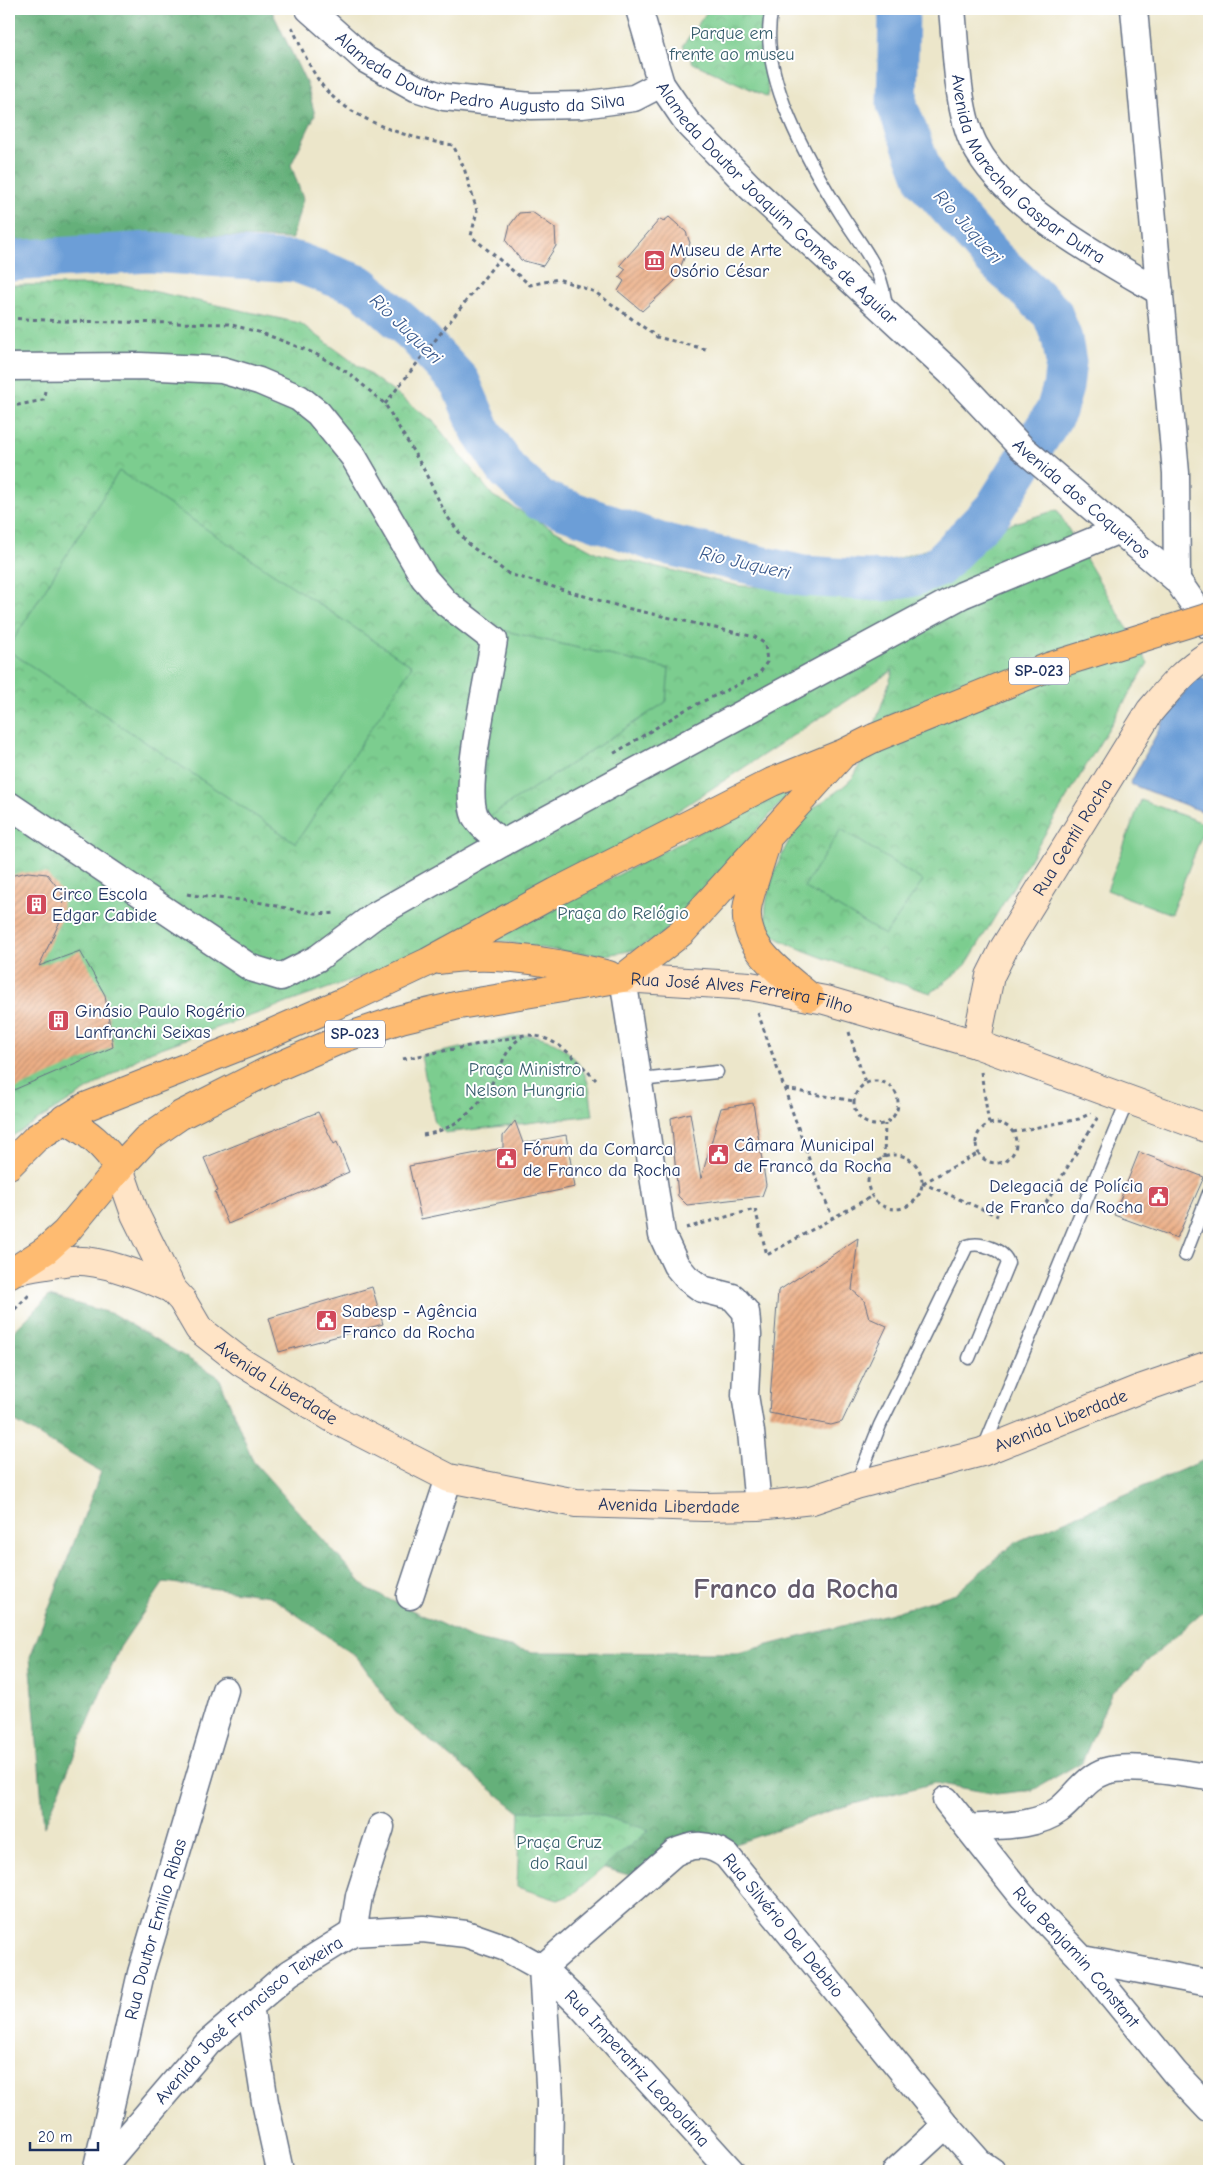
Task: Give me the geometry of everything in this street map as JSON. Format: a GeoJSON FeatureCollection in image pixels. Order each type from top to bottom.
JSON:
{"type":"FeatureCollection","features":[{"type":"Feature","properties":{"kind":"main road","name":"SP-023"},"geometry":{"type":"LineString","coordinates":[[9,1165],[36,1138],[64,1119],[93,1104],[256,1040],[428,962],[556,892],[772,782],[1051,666],[1209,617]]}},
{"type":"Feature","properties":{"kind":"main road","name":"SP-023"},"geometry":{"type":"LineString","coordinates":[[623,978],[682,932],[844,753]]}},
{"type":"Feature","properties":{"kind":"main road"},"geometry":{"type":"LineString","coordinates":[[769,835],[748,905],[749,926],[756,946],[769,962],[810,997]]}},
{"type":"Feature","properties":{"kind":"main road"},"geometry":{"type":"LineString","coordinates":[[428,962],[461,956],[520,959],[562,964],[623,978]]}},
{"type":"Feature","properties":{"kind":"main road","name":"Rua José Alves Ferreira Filho"},"geometry":{"type":"LineString","coordinates":[[119,1168],[146,1139],[181,1116],[270,1070],[344,1038],[401,1019],[459,1005],[623,978]]}},
{"type":"Feature","properties":{"kind":"main road"},"geometry":{"type":"LineString","coordinates":[[64,1119],[93,1136],[106,1149],[119,1168]]}},
{"type":"Feature","properties":{"kind":"main road","name":"SP-023"},"geometry":{"type":"LineString","coordinates":[[9,1272],[46,1250],[65,1233],[119,1168]]}},
{"type":"Feature","properties":{"kind":"street","name":"Alameda Doutor Joaquim Gomes de Aguiar"},"geometry":{"type":"LineString","coordinates":[[639,9],[661,84],[686,122],[749,186],[951,373]]}},
{"type":"Feature","properties":{"kind":"street","name":"Avenida Marechal Gaspar Dutra"},"geometry":{"type":"LineString","coordinates":[[952,9],[965,116],[974,144],[1003,184],[1027,207],[1099,256],[1160,292]]}},
{"type":"Feature","properties":{"kind":"street"},"geometry":{"type":"LineString","coordinates":[[1134,9],[1176,473],[1177,580]]}},
{"type":"Feature","properties":{"kind":"street","name":"Alameda Doutor Pedro Augusto da Silva"},"geometry":{"type":"LineString","coordinates":[[300,17],[366,60],[416,88],[444,97],[531,106],[582,105],[634,98],[661,84]]}},
{"type":"Feature","properties":{"kind":"street"},"geometry":{"type":"LineString","coordinates":[[9,367],[112,366],[222,370],[259,381],[299,398],[318,413],[353,456],[424,578],[446,603],[494,640],[475,750],[472,801],[475,815],[482,825],[503,843]]}},
{"type":"Feature","properties":{"kind":"street","name":"Avenida dos Coqueiros"},"geometry":{"type":"LineString","coordinates":[[951,373],[1021,446],[1177,580],[1209,626]]}},
{"type":"Feature","properties":{"kind":"street"},"geometry":{"type":"LineString","coordinates":[[9,805],[251,968],[280,977],[318,958],[374,916],[503,843],[962,595],[1119,530]]}},
{"type":"Feature","properties":{"kind":"street","name":"Rua Gentil Rocha"},"geometry":{"type":"LineString","coordinates":[[981,1046],[990,976],[1004,948],[1150,711],[1176,680],[1195,663],[1209,655]]}},
{"type":"Feature","properties":{"kind":"street"},"geometry":{"type":"LineString","coordinates":[[623,978],[640,1080],[654,1195],[662,1235],[676,1265],[687,1278],[702,1289],[733,1297],[746,1312],[748,1335],[745,1394],[758,1506]]}},
{"type":"Feature","properties":{"kind":"street","name":"Rua José Alves Ferreira Filho"},"geometry":{"type":"LineString","coordinates":[[623,978],[750,986],[825,1000],[981,1046],[1209,1129]]}},
{"type":"Feature","properties":{"kind":"street","name":"Avenida Liberdade"},"geometry":{"type":"LineString","coordinates":[[119,1168],[135,1214],[172,1289],[182,1300],[199,1330],[241,1362],[334,1419],[449,1478],[576,1503],[704,1507],[758,1506],[812,1500],[856,1485],[982,1452],[1136,1390],[1209,1365]]}},
{"type":"Feature","properties":{"kind":"street","name":"Avenida Liberdade"},"geometry":{"type":"LineString","coordinates":[[9,1272],[74,1261],[113,1267],[141,1275],[172,1289]]}},
{"type":"Feature","properties":{"kind":"street"},"geometry":{"type":"LineString","coordinates":[[410,1596],[449,1478]]}},
{"type":"Feature","properties":{"kind":"street","name":"Rua Doutor Emilio Ribas"},"geometry":{"type":"LineString","coordinates":[[97,2171],[141,1973],[225,1690]]}},
{"type":"Feature","properties":{"kind":"street"},"geometry":{"type":"LineString","coordinates":[[969,1828],[1017,1824],[1048,1817],[1060,1809],[1096,1776],[1106,1771],[1120,1769],[1162,1771],[1209,1777]]}},
{"type":"Feature","properties":{"kind":"street","name":"Rua Benjamin Constant"},"geometry":{"type":"LineString","coordinates":[[946,1800],[1022,1896],[1082,1959],[1175,2073],[1209,2109]]}},
{"type":"Feature","properties":{"kind":"street"},"geometry":{"type":"LineString","coordinates":[[353,1933],[359,1896],[381,1827]]}},
{"type":"Feature","properties":{"kind":"street","name":"Rua Silvério Del Debbio"},"geometry":{"type":"LineString","coordinates":[[542,1968],[674,1853],[698,1845],[718,1849],[728,1856],[946,2125],[979,2162],[992,2171]]}},
{"type":"Feature","properties":{"kind":"street","name":"Avenida José Francisco Teixeira"},"geometry":{"type":"LineString","coordinates":[[97,2171],[208,2043],[289,1973],[353,1933],[424,1928],[466,1934],[506,1948],[542,1968]]}},
{"type":"Feature","properties":{"kind":"street"},"geometry":{"type":"LineString","coordinates":[[1082,1959],[1209,1983]]}},
{"type":"Feature","properties":{"kind":"street"},"geometry":{"type":"LineString","coordinates":[[542,1968],[550,2101],[549,2171]]}},
{"type":"Feature","properties":{"kind":"street","name":"Rua Imperatriz Leopoldina"},"geometry":{"type":"LineString","coordinates":[[542,1968],[581,2006],[731,2171]]}},
{"type":"Feature","properties":{"kind":"street"},"geometry":{"type":"LineString","coordinates":[[250,2006],[280,2171]]}},
{"type":"Feature","properties":{"kind":"street"},"geometry":{"type":"LineString","coordinates":[[896,2171],[946,2125]]}},
{"type":"Feature","properties":{"kind":"lane"},"geometry":{"type":"LineString","coordinates":[[772,9],[770,37],[778,87],[809,163],[877,267],[886,293],[886,312]]}},
{"type":"Feature","properties":{"kind":"lane"},"geometry":{"type":"LineString","coordinates":[[640,1080],[717,1072]]}},
{"type":"Feature","properties":{"kind":"lane"},"geometry":{"type":"LineString","coordinates":[[982,1452],[1128,1099]]}},
{"type":"Feature","properties":{"kind":"lane"},"geometry":{"type":"LineString","coordinates":[[1185,1255],[1209,1193]]}},
{"type":"Feature","properties":{"kind":"lane"},"geometry":{"type":"LineString","coordinates":[[856,1485],[880,1425],[967,1246],[972,1244],[1000,1252],[1006,1256],[1008,1263],[969,1358]]}},
{"type":"Feature","properties":{"kind":"path"},"geometry":{"type":"LineString","coordinates":[[300,17],[310,66],[332,96],[364,117],[391,130],[426,141],[454,145],[464,168],[476,211],[472,236],[530,285],[558,279],[586,289],[620,308],[657,338],[709,350]]}},
{"type":"Feature","properties":{"kind":"path"},"geometry":{"type":"LineString","coordinates":[[385,404],[499,259]]}},
{"type":"Feature","properties":{"kind":"path"},"geometry":{"type":"LineString","coordinates":[[9,318],[61,322],[228,324],[262,333],[314,353],[350,374],[385,404],[452,522],[468,544],[509,574],[622,607],[755,637],[765,644],[767,662],[758,675],[685,710],[605,758]]}},
{"type":"Feature","properties":{"kind":"path"},"geometry":{"type":"LineString","coordinates":[[9,407],[43,400],[44,389]]}},
{"type":"Feature","properties":{"kind":"path"},"geometry":{"type":"LineString","coordinates":[[178,891],[212,899],[254,901],[320,915],[346,912]]}},
{"type":"Feature","properties":{"kind":"path"},"geometry":{"type":"LineString","coordinates":[[766,1010],[757,1009],[832,1219]]}},
{"type":"Feature","properties":{"kind":"path"},"geometry":{"type":"LineString","coordinates":[[848,1031],[865,1084]]}},
{"type":"Feature","properties":{"kind":"path"},"geometry":{"type":"LineString","coordinates":[[423,1135],[437,1133],[455,1126],[467,1115],[493,1082],[508,1048],[525,1035]]}},
{"type":"Feature","properties":{"kind":"path"},"geometry":{"type":"LineString","coordinates":[[403,1059],[525,1035],[535,1035],[552,1041],[567,1050],[596,1080]]}},
{"type":"Feature","properties":{"kind":"path"},"geometry":{"type":"LineString","coordinates":[[981,1046],[980,1064],[989,1124]]}},
{"type":"Feature","properties":{"kind":"path"},"geometry":{"type":"LineString","coordinates":[[877,1081],[885,1082],[896,1093],[898,1108],[895,1116],[885,1124],[877,1126],[863,1122],[857,1116],[854,1101],[859,1088],[865,1084],[877,1081]]}},
{"type":"Feature","properties":{"kind":"path"},"geometry":{"type":"LineString","coordinates":[[784,1089],[854,1101]]}},
{"type":"Feature","properties":{"kind":"path"},"geometry":{"type":"LineString","coordinates":[[1013,1132],[1078,1119],[1103,1108],[1046,1203]]}},
{"type":"Feature","properties":{"kind":"path"},"geometry":{"type":"LineString","coordinates":[[884,1158],[885,1124]]}},
{"type":"Feature","properties":{"kind":"path"},"geometry":{"type":"LineString","coordinates":[[989,1124],[1003,1124],[1013,1132],[1016,1144],[1012,1156],[995,1164],[983,1159],[976,1147],[978,1133],[989,1124]]}},
{"type":"Feature","properties":{"kind":"path"},"geometry":{"type":"LineString","coordinates":[[922,1183],[979,1153]]}},
{"type":"Feature","properties":{"kind":"path"},"geometry":{"type":"LineString","coordinates":[[896,1155],[913,1162],[919,1170],[922,1183],[916,1200],[901,1208],[883,1206],[872,1196],[869,1187],[870,1172],[884,1158],[896,1155]]}},
{"type":"Feature","properties":{"kind":"path"},"geometry":{"type":"LineString","coordinates":[[922,1183],[998,1216]]}},
{"type":"Feature","properties":{"kind":"path"},"geometry":{"type":"LineString","coordinates":[[662,1235],[755,1209],[767,1255],[872,1196]]}},
{"type":"Feature","properties":{"kind":"path"},"geometry":{"type":"LineString","coordinates":[[9,1315],[37,1287]]}},
{"type":"Feature","properties":{"kind":"green space"},"geometry":{"type":"Polygon","coordinates":[[[9,9],[271,9],[307,85],[315,115],[291,165],[303,199],[292,239],[189,235],[9,252],[9,9]]]}},
{"type":"Feature","properties":{"kind":"green space","name":"Parque em frente ao museu"},"geometry":{"type":"Polygon","coordinates":[[[709,9],[765,9],[768,97],[693,63],[683,45],[709,9]]]}},
{"type":"Feature","properties":{"kind":"green space"},"geometry":{"type":"Polygon","coordinates":[[[9,285],[124,285],[300,323],[433,421],[493,496],[597,553],[739,586],[799,588],[1057,510],[1148,663],[966,965],[931,993],[845,966],[797,948],[780,940],[771,933],[766,922],[766,908],[774,874],[789,841],[797,827],[810,812],[854,776],[868,743],[893,670],[575,878],[435,950],[147,1053],[9,1138],[9,285]]]}},
{"type":"Feature","properties":{"kind":"green space"},"geometry":{"type":"Polygon","coordinates":[[[119,471],[412,666],[296,843],[9,651],[9,647],[119,471]]]}},
{"type":"Feature","properties":{"kind":"green space"},"geometry":{"type":"Polygon","coordinates":[[[501,630],[669,669],[666,702],[484,820],[482,799],[501,630]]]}},
{"type":"Feature","properties":{"kind":"green space","name":"Praça do Relógio"},"geometry":{"type":"Polygon","coordinates":[[[779,791],[787,796],[687,908],[662,934],[635,950],[606,955],[565,952],[493,940],[779,791]]]}},
{"type":"Feature","properties":{"kind":"green space"},"geometry":{"type":"Polygon","coordinates":[[[1141,800],[1206,824],[1171,914],[1107,890],[1141,800]]]}},
{"type":"Feature","properties":{"kind":"green space"},"geometry":{"type":"Polygon","coordinates":[[[841,829],[923,881],[885,935],[804,887],[841,829]]]}},
{"type":"Feature","properties":{"kind":"green space","name":"Praça Ministro Nelson Hungria"},"geometry":{"type":"Polygon","coordinates":[[[525,1035],[545,1038],[571,1054],[583,1071],[588,1084],[593,1115],[445,1133],[435,1123],[421,1056],[525,1035]]]}},
{"type":"Feature","properties":{"kind":"green space"},"geometry":{"type":"Polygon","coordinates":[[[49,1296],[113,1314],[219,1377],[253,1461],[367,1589],[473,1639],[533,1652],[738,1653],[892,1613],[956,1593],[1014,1543],[1209,1458],[1209,1607],[1112,1692],[1082,1762],[1033,1790],[996,1794],[935,1783],[838,1808],[638,1878],[579,1860],[398,1715],[357,1657],[270,1596],[164,1582],[120,1647],[44,1827],[30,1657],[101,1472],[9,1418],[9,1336],[49,1296]]]}},
{"type":"Feature","properties":{"kind":"green space","name":"Praça Cruz do Raul"},"geometry":{"type":"Polygon","coordinates":[[[520,1811],[590,1812],[649,1830],[571,1895],[558,1900],[517,1887],[520,1811]]]}},
{"type":"Feature","properties":{"kind":"water"},"geometry":{"type":"Polygon","coordinates":[[[1196,676],[1209,682],[1209,814],[1130,784],[1163,722],[1196,676]]]}},
{"type":"Feature","properties":{"kind":"building"},"geometry":{"type":"Polygon","coordinates":[[[532,212],[555,228],[556,246],[543,266],[521,260],[506,241],[510,225],[519,213],[532,212]]]}},
{"type":"Feature","properties":{"kind":"building","name":"Museu de Arte Osório César"},"geometry":{"type":"Polygon","coordinates":[[[669,217],[686,232],[690,243],[675,281],[642,311],[618,291],[624,281],[619,277],[626,269],[620,265],[660,219],[664,221],[669,217]]]}},
{"type":"Feature","properties":{"kind":"building","name":"Ginásio Paulo Rogério Lanfranchi Seixas"},"geometry":{"type":"Polygon","coordinates":[[[28,872],[47,874],[62,893],[63,915],[39,966],[80,951],[105,995],[113,1047],[9,1092],[9,876],[28,872]]]}},
{"type":"Feature","properties":{"kind":"building","name":"Câmara Municipal de Franco da Rocha"},"geometry":{"type":"Polygon","coordinates":[[[753,1103],[766,1185],[762,1196],[687,1205],[678,1196],[671,1118],[690,1113],[701,1179],[721,1108],[753,1103]]]}},
{"type":"Feature","properties":{"kind":"building"},"geometry":{"type":"Polygon","coordinates":[[[318,1112],[334,1144],[337,1142],[349,1172],[228,1224],[215,1192],[218,1191],[204,1158],[318,1112]]]}},
{"type":"Feature","properties":{"kind":"building","name":"Fórum da Comarca de Franco da Rocha"},"geometry":{"type":"Polygon","coordinates":[[[515,1121],[523,1143],[566,1135],[575,1187],[421,1219],[409,1166],[503,1148],[503,1136],[515,1121]]]}},
{"type":"Feature","properties":{"kind":"building","name":"Delegacia de Polícia de Franco da Rocha"},"geometry":{"type":"Polygon","coordinates":[[[1139,1152],[1204,1177],[1177,1238],[1114,1215],[1139,1152]]]}},
{"type":"Feature","properties":{"kind":"building"},"geometry":{"type":"Polygon","coordinates":[[[858,1238],[852,1290],[864,1300],[869,1318],[887,1326],[842,1422],[831,1425],[769,1413],[778,1291],[858,1238]]]}},
{"type":"Feature","properties":{"kind":"building","name":"Sabesp - Agência Franco da Rocha"},"geometry":{"type":"Polygon","coordinates":[[[372,1287],[383,1324],[279,1352],[269,1318],[372,1287]]]}},
{"type":"Feature","properties":{"kind":"waterway","name":"Rio Juqueri"},"geometry":{"type":"LineString","coordinates":[[9,261],[149,252],[296,262],[361,286],[416,335],[460,382],[481,431],[507,470],[540,500],[660,543],[803,576],[883,581],[910,577],[938,567],[994,509],[1056,411],[1063,387],[1066,362],[1062,339],[1052,313],[994,259],[926,181],[897,105],[899,9]]}},
{"type":"Feature","properties":{"kind":"place","name":"Museu de Arte Osório César"},"geometry":{"type":"Point","coordinates":[654,260]}},
{"type":"Feature","properties":{"kind":"place","name":"Circo Escola Edgar Cabide"},"geometry":{"type":"Point","coordinates":[36,904]}},
{"type":"Feature","properties":{"kind":"place","name":"Ginásio Paulo Rogério Lanfranchi Seixas"},"geometry":{"type":"Point","coordinates":[59,1021]}},
{"type":"Feature","properties":{"kind":"place","name":"Câmara Municipal de Franco da Rocha"},"geometry":{"type":"Point","coordinates":[718,1155]}},
{"type":"Feature","properties":{"kind":"place","name":"Fórum da Comarca de Franco da Rocha"},"geometry":{"type":"Point","coordinates":[507,1159]}},
{"type":"Feature","properties":{"kind":"place","name":"Delegacia de Polícia de Franco da Rocha"},"geometry":{"type":"Point","coordinates":[1159,1196]}},
{"type":"Feature","properties":{"kind":"place","name":"Sabesp - Agência Franco da Rocha"},"geometry":{"type":"Point","coordinates":[326,1321]}},
{"type":"Feature","properties":{"kind":"district","name":"Franco da Rocha"},"geometry":{"type":"Point","coordinates":[796,1589]}}]}
